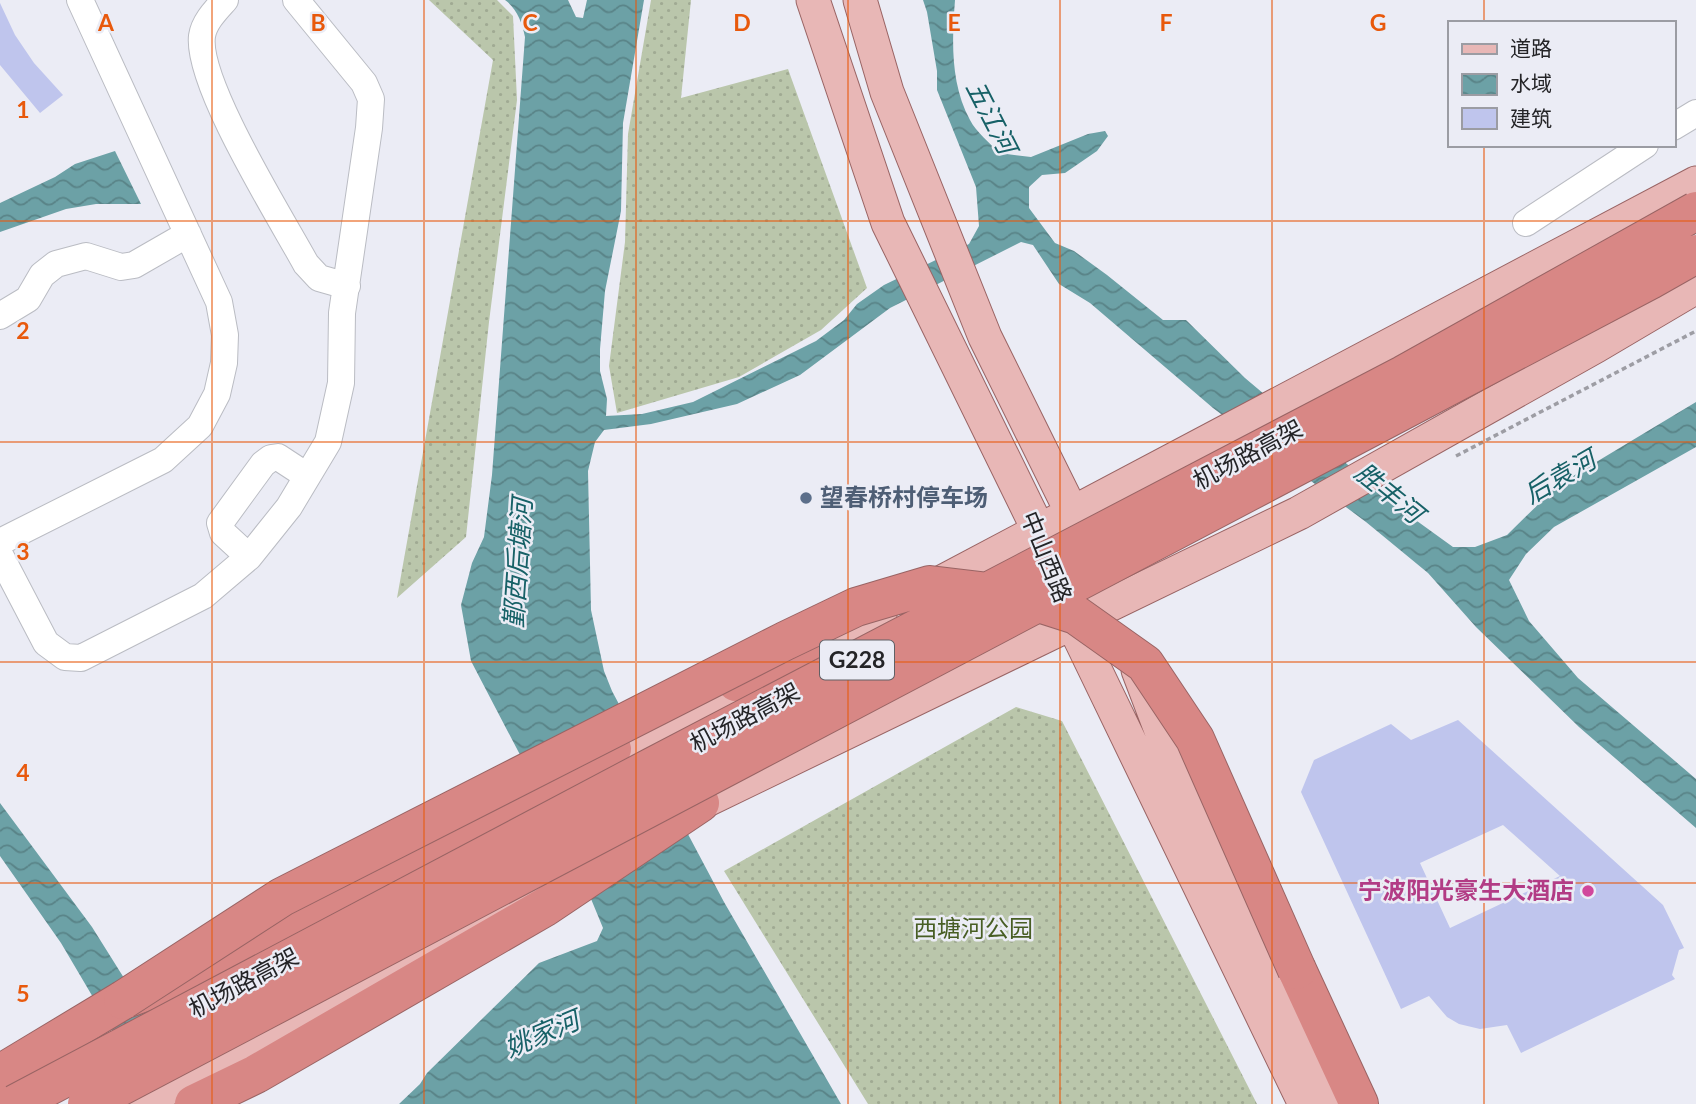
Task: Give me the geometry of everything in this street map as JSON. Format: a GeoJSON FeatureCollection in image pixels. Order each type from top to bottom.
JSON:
{"type":"FeatureCollection","features":[{"type":"Feature","properties":{"kind":"highway","name":"机场路高架"},"geometry":{"type":"LineString","coordinates":[[15,1104],[652,767],[1403,375],[1696,211]]}},
{"type":"Feature","properties":{"kind":"highway","name":"机场路高架"},"geometry":{"type":"LineString","coordinates":[[87,1104],[1650,281],[1696,254]]}},
{"type":"Feature","properties":{"kind":"highway"},"geometry":{"type":"LineString","coordinates":[[0,1074],[123,1000],[294,891],[785,641],[856,607],[930,585],[1014,595],[1076,615],[1145,664],[1195,738],[1359,1104]]}},
{"type":"Feature","properties":{"kind":"highway"},"geometry":{"type":"LineString","coordinates":[[123,1000],[213,967],[726,686],[806,654]]}},
{"type":"Feature","properties":{"kind":"highway"},"geometry":{"type":"LineString","coordinates":[[194,1104],[257,1074],[545,907],[704,801]]}},
{"type":"Feature","properties":{"kind":"main road","name":"中山西路"},"geometry":{"type":"LineString","coordinates":[[813,0],[888,223],[1039,531],[1073,624],[1305,1104]]}},
{"type":"Feature","properties":{"kind":"main road","name":"中山西路"},"geometry":{"type":"LineString","coordinates":[[860,0],[887,92],[985,337],[1073,513],[1114,605],[1165,741],[1338,1104]]}},
{"type":"Feature","properties":{"kind":"main road"},"geometry":{"type":"LineString","coordinates":[[0,1090],[175,1005],[320,927],[806,654],[1696,183]]}},
{"type":"Feature","properties":{"kind":"main road"},"geometry":{"type":"LineString","coordinates":[[139,1104],[704,801],[1114,605],[1299,513],[1696,287]]}},
{"type":"Feature","properties":{"kind":"street"},"geometry":{"type":"LineString","coordinates":[[0,542],[163,460],[200,426],[217,394],[225,363],[225,335],[219,302],[80,0]]}},
{"type":"Feature","properties":{"kind":"street"},"geometry":{"type":"LineString","coordinates":[[225,0],[213,13],[202,34],[203,59],[231,128],[306,264],[319,278],[347,286]]}},
{"type":"Feature","properties":{"kind":"street"},"geometry":{"type":"LineString","coordinates":[[0,555],[46,643],[65,657],[81,658],[203,596],[249,557],[289,507],[328,442],[341,383],[342,313],[371,99],[364,83],[296,0]]}},
{"type":"Feature","properties":{"kind":"street"},"geometry":{"type":"LineString","coordinates":[[1675,126],[1696,113]]}},
{"type":"Feature","properties":{"kind":"street"},"geometry":{"type":"LineString","coordinates":[[1526,223],[1643,147]]}},
{"type":"Feature","properties":{"kind":"street"},"geometry":{"type":"LineString","coordinates":[[0,316],[28,299],[41,275],[56,264],[86,256],[121,267],[134,265],[188,234]]}},
{"type":"Feature","properties":{"kind":"street"},"geometry":{"type":"LineString","coordinates":[[249,557],[223,533],[220,523],[263,464],[271,458],[278,457],[307,476]]}},
{"type":"Feature","properties":{"kind":"path"},"geometry":{"type":"LineString","coordinates":[[1449,460],[1696,331]]}},
{"type":"Feature","properties":{"kind":"green space"},"geometry":{"type":"Polygon","coordinates":[[[429,0],[497,0],[513,16],[517,100],[466,537],[397,598],[493,60],[429,0]]]}},
{"type":"Feature","properties":{"kind":"green space"},"geometry":{"type":"Polygon","coordinates":[[[651,0],[691,0],[681,98],[788,69],[867,288],[821,330],[739,377],[617,413],[609,366],[625,242],[628,134],[651,0]]]}},
{"type":"Feature","properties":{"kind":"green space","name":"西塘河公园"},"geometry":{"type":"Polygon","coordinates":[[[1016,707],[1062,721],[1257,1104],[868,1104],[724,871],[1016,707]]]}},
{"type":"Feature","properties":{"kind":"water"},"geometry":{"type":"Polygon","coordinates":[[[505,0],[568,0],[576,17],[583,18],[587,0],[644,0],[623,123],[621,211],[605,291],[600,371],[607,399],[606,416],[642,414],[693,402],[816,341],[844,320],[857,304],[884,285],[969,244],[979,226],[976,187],[937,90],[937,71],[923,0],[955,0],[954,61],[963,106],[979,133],[999,153],[1031,157],[1088,134],[1105,131],[1108,136],[1097,151],[1065,173],[1042,175],[1029,187],[1029,208],[1055,243],[1074,251],[1163,320],[1186,320],[1245,378],[1399,508],[1453,547],[1475,547],[1507,535],[1558,485],[1696,402],[1696,447],[1554,527],[1526,554],[1509,580],[1529,621],[1578,678],[1696,779],[1696,828],[1579,727],[1476,627],[1428,573],[1366,522],[1213,408],[1090,303],[1059,284],[1033,245],[1021,242],[890,308],[800,375],[737,404],[651,424],[604,430],[595,442],[588,471],[591,610],[604,671],[612,691],[724,902],[841,1104],[399,1104],[539,963],[597,941],[603,928],[575,860],[471,661],[461,605],[472,563],[484,537],[492,475],[525,37],[518,16],[505,0]]]}},
{"type":"Feature","properties":{"kind":"water"},"geometry":{"type":"Polygon","coordinates":[[[115,151],[141,204],[96,204],[66,209],[0,232],[0,203],[55,177],[75,164],[115,151]]]}},
{"type":"Feature","properties":{"kind":"water"},"geometry":{"type":"Polygon","coordinates":[[[0,803],[92,927],[203,1104],[156,1104],[61,943],[0,856],[0,803]]]}},
{"type":"Feature","properties":{"kind":"building"},"geometry":{"type":"Polygon","coordinates":[[[0,3],[15,35],[34,63],[63,95],[40,113],[0,65],[0,3]]]}},
{"type":"Feature","properties":{"kind":"building","name":"宁波阳光豪生大酒店"},"geometry":{"type":"Polygon","coordinates":[[[1458,720],[1663,905],[1684,948],[1679,950],[1672,975],[1675,979],[1521,1053],[1507,1025],[1480,1029],[1459,1024],[1447,1017],[1429,996],[1401,1009],[1301,792],[1314,760],[1391,724],[1411,740],[1458,720]],[[1503,825],[1420,863],[1450,928],[1560,876],[1503,825]]]}},
{"type":"Feature","properties":{"kind":"place","name":"望春桥村停车场"},"geometry":{"type":"Point","coordinates":[806,498]}},
{"type":"Feature","properties":{"kind":"place","name":"宁波阳光豪生大酒店"},"geometry":{"type":"Point","coordinates":[1588,891]}},
{"type":"Feature","properties":{"kind":"water label","name":"五江河"},"geometry":{"type":"Point","coordinates":[991,117]}},
{"type":"Feature","properties":{"kind":"water label","name":"后袁河"},"geometry":{"type":"Point","coordinates":[1560,477]}},
{"type":"Feature","properties":{"kind":"water label","name":"胜丰河"},"geometry":{"type":"Point","coordinates":[1389,493]}},
{"type":"Feature","properties":{"kind":"water label","name":"鄞西后塘河"},"geometry":{"type":"Point","coordinates":[518,563]}},
{"type":"Feature","properties":{"kind":"water label","name":"姚家河"},"geometry":{"type":"Point","coordinates":[542,1034]}}]}
